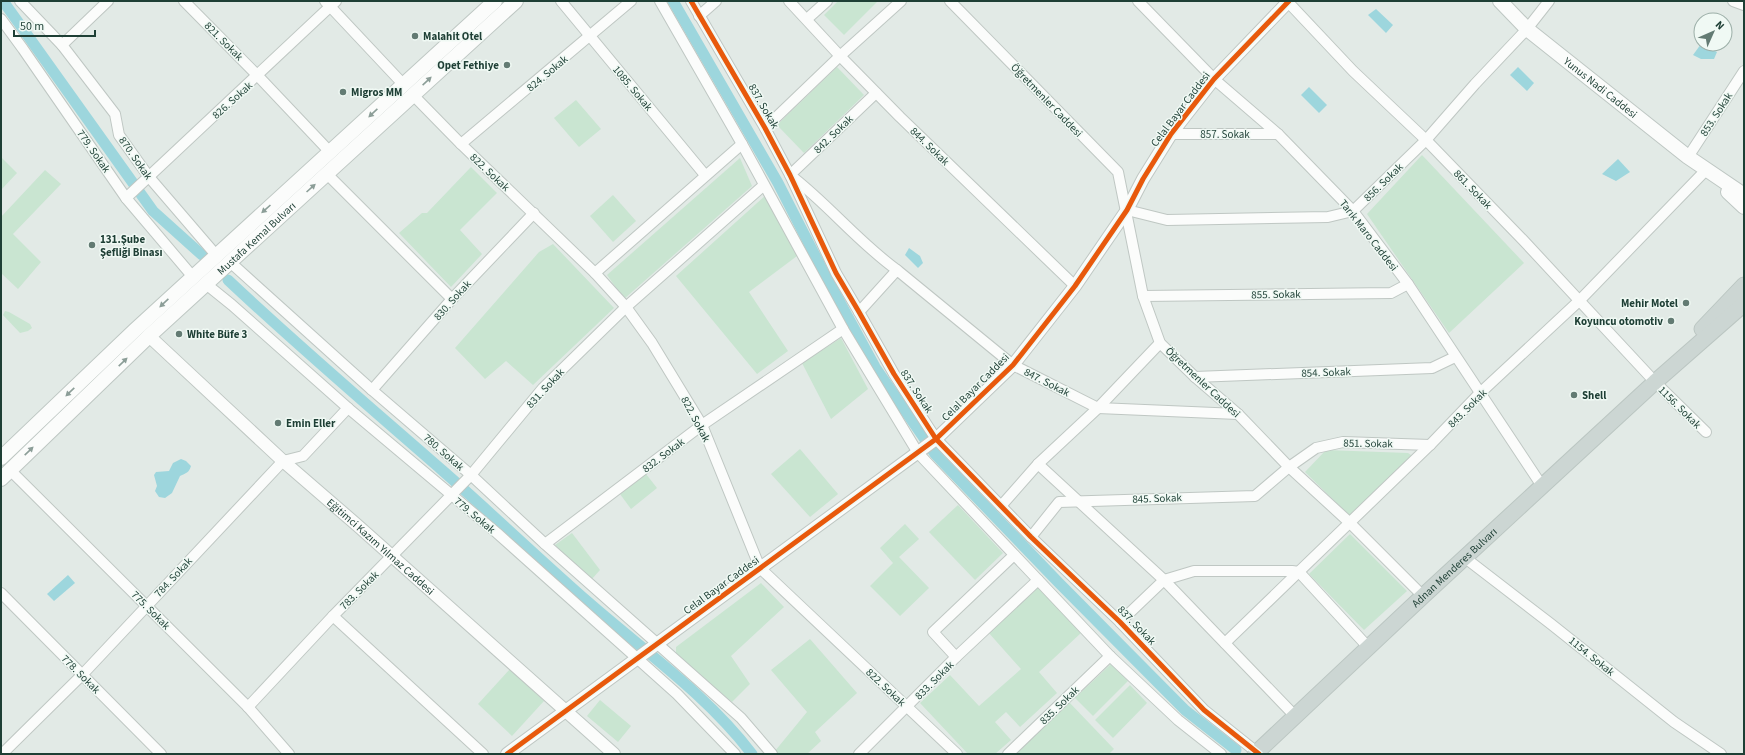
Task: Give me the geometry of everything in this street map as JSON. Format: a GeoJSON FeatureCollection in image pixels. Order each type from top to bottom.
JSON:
{"type":"FeatureCollection","features":[{"type":"Feature","properties":{"kind":"main road","name":"Mustafa Kemal Bulvarı"},"geometry":{"type":"LineString","coordinates":[[1,458],[216,255],[494,1]]}},
{"type":"Feature","properties":{"kind":"main road","name":"Mustafa Kemal Bulvarı"},"geometry":{"type":"LineString","coordinates":[[5,474],[149,336],[516,1]]}},
{"type":"Feature","properties":{"kind":"main road","name":"Yunus Nadi Caddesi"},"geometry":{"type":"LineString","coordinates":[[1500,1],[1528,29],[1688,158],[1744,195]]}},
{"type":"Feature","properties":{"kind":"main road","name":"Yunus Nadi Caddesi"},"geometry":{"type":"LineString","coordinates":[[1706,170],[1744,208]]}},
{"type":"Feature","properties":{"kind":"main road","name":"Adnan Menderes Bulvarı"},"geometry":{"type":"LineString","coordinates":[[1655,382],[1698,333],[1744,285]]}},
{"type":"Feature","properties":{"kind":"main road","name":"Adnan Menderes Bulvarı"},"geometry":{"type":"LineString","coordinates":[[1257,753],[1464,557],[1655,382],[1744,304]]}},
{"type":"Feature","properties":{"kind":"street","name":"870. Sokak"},"geometry":{"type":"LineString","coordinates":[[20,1],[62,44],[115,114],[119,135],[149,177],[216,255]]}},
{"type":"Feature","properties":{"kind":"street"},"geometry":{"type":"LineString","coordinates":[[62,44],[108,1]]}},
{"type":"Feature","properties":{"kind":"street","name":"821. Sokak"},"geometry":{"type":"LineString","coordinates":[[184,1],[330,152]]}},
{"type":"Feature","properties":{"kind":"street","name":"1085. Sokak"},"geometry":{"type":"LineString","coordinates":[[560,1],[705,175]]}},
{"type":"Feature","properties":{"kind":"street","name":"824. Sokak"},"geometry":{"type":"LineString","coordinates":[[461,144],[631,1]]}},
{"type":"Feature","properties":{"kind":"street"},"geometry":{"type":"LineString","coordinates":[[660,1],[742,144],[842,329],[918,453],[1110,656],[1178,720],[1221,754]]}},
{"type":"Feature","properties":{"kind":"street","name":"837. Sokak"},"geometry":{"type":"LineString","coordinates":[[691,1],[765,128],[790,175],[836,273],[894,374],[936,440],[1031,537],[1120,622],[1204,710],[1257,753]]}},
{"type":"Feature","properties":{"kind":"street"},"geometry":{"type":"LineString","coordinates":[[699,16],[716,1]]}},
{"type":"Feature","properties":{"kind":"street","name":"844. Sokak"},"geometry":{"type":"LineString","coordinates":[[789,1],[876,93],[1076,286]]}},
{"type":"Feature","properties":{"kind":"street"},"geometry":{"type":"LineString","coordinates":[[765,128],[840,56],[901,1]]}},
{"type":"Feature","properties":{"kind":"street","name":"Öğretmenler Caddesi"},"geometry":{"type":"LineString","coordinates":[[950,1],[1118,172],[1143,296],[1160,343],[1195,377],[1238,414],[1289,467],[1350,523],[1423,596]]}},
{"type":"Feature","properties":{"kind":"street","name":"Tarık Maro Caddesi"},"geometry":{"type":"LineString","coordinates":[[1138,1],[1214,79],[1278,134],[1353,211],[1408,284],[1479,394],[1542,486]]}},
{"type":"Feature","properties":{"kind":"street","name":"Celal Bayar Caddesi"},"geometry":{"type":"LineString","coordinates":[[507,754],[936,440],[1014,365],[1076,286],[1126,210],[1171,134],[1214,79],[1288,1]]}},
{"type":"Feature","properties":{"kind":"street","name":"861. Sokak"},"geometry":{"type":"LineString","coordinates":[[1288,1],[1353,71],[1426,140],[1580,300],[1655,382]]}},
{"type":"Feature","properties":{"kind":"street","name":"856. Sokak"},"geometry":{"type":"LineString","coordinates":[[1126,210],[1167,220],[1328,218],[1353,211],[1426,140],[1475,84],[1528,29],[1549,1]]}},
{"type":"Feature","properties":{"kind":"street"},"geometry":{"type":"LineString","coordinates":[[1733,1],[1744,5]]}},
{"type":"Feature","properties":{"kind":"street"},"geometry":{"type":"LineString","coordinates":[[807,20],[823,2]]}},
{"type":"Feature","properties":{"kind":"street"},"geometry":{"type":"LineString","coordinates":[[330,3],[403,84]]}},
{"type":"Feature","properties":{"kind":"street","name":"826. Sokak"},"geometry":{"type":"LineString","coordinates":[[126,198],[258,76],[330,3]]}},
{"type":"Feature","properties":{"kind":"street","name":"779. Sokak"},"geometry":{"type":"LineString","coordinates":[[1,19],[126,198],[193,277]]}},
{"type":"Feature","properties":{"kind":"street","name":"853. Sokak"},"geometry":{"type":"LineString","coordinates":[[1688,158],[1744,70]]}},
{"type":"Feature","properties":{"kind":"street","name":"842. Sokak"},"geometry":{"type":"LineString","coordinates":[[790,175],[876,93]]}},
{"type":"Feature","properties":{"kind":"street","name":"822. Sokak"},"geometry":{"type":"LineString","coordinates":[[413,95],[461,144],[595,273],[626,307],[652,343],[702,425],[760,568],[957,754]]}},
{"type":"Feature","properties":{"kind":"street","name":"857. Sokak"},"geometry":{"type":"LineString","coordinates":[[1171,134],[1278,134]]}},
{"type":"Feature","properties":{"kind":"street"},"geometry":{"type":"LineString","coordinates":[[595,273],[742,144]]}},
{"type":"Feature","properties":{"kind":"street","name":"843. Sokak"},"geometry":{"type":"LineString","coordinates":[[1225,643],[1430,445],[1479,394],[1580,300],[1706,170]]}},
{"type":"Feature","properties":{"kind":"street"},"geometry":{"type":"LineString","coordinates":[[327,174],[452,299]]}},
{"type":"Feature","properties":{"kind":"street","name":"847. Sokak"},"geometry":{"type":"LineString","coordinates":[[790,175],[811,191],[880,258],[897,270],[1014,365],[1098,408],[1238,414]]}},
{"type":"Feature","properties":{"kind":"street","name":"831. Sokak"},"geometry":{"type":"LineString","coordinates":[[471,475],[543,388],[626,307],[764,185]]}},
{"type":"Feature","properties":{"kind":"street","name":"830. Sokak"},"geometry":{"type":"LineString","coordinates":[[372,390],[452,299],[534,213]]}},
{"type":"Feature","properties":{"kind":"street","name":"780. Sokak"},"geometry":{"type":"LineString","coordinates":[[230,262],[372,390],[471,475],[545,544],[740,718],[772,754]]}},
{"type":"Feature","properties":{"kind":"street"},"geometry":{"type":"LineString","coordinates":[[858,312],[897,270]]}},
{"type":"Feature","properties":{"kind":"street","name":"779. Sokak"},"geometry":{"type":"LineString","coordinates":[[206,284],[232,305],[348,408],[497,533],[636,659],[677,694],[735,754]]}},
{"type":"Feature","properties":{"kind":"street","name":"855. Sokak"},"geometry":{"type":"LineString","coordinates":[[1143,296],[1391,293],[1408,284]]}},
{"type":"Feature","properties":{"kind":"street","name":"832. Sokak"},"geometry":{"type":"LineString","coordinates":[[545,544],[702,425],[842,329]]}},
{"type":"Feature","properties":{"kind":"street","name":"Eğitimci Kazım Yılmaz Caddesi"},"geometry":{"type":"LineString","coordinates":[[149,336],[282,461],[392,556],[614,754]]}},
{"type":"Feature","properties":{"kind":"street"},"geometry":{"type":"LineString","coordinates":[[1001,506],[1038,464],[1098,408],[1160,343]]}},
{"type":"Feature","properties":{"kind":"street","name":"854. Sokak"},"geometry":{"type":"LineString","coordinates":[[1195,377],[1432,368],[1455,357]]}},
{"type":"Feature","properties":{"kind":"street","name":"1156. Sokak"},"geometry":{"type":"LineString","coordinates":[[1655,382],[1706,432]]}},
{"type":"Feature","properties":{"kind":"street"},"geometry":{"type":"LineString","coordinates":[[282,461],[303,456],[348,408]]}},
{"type":"Feature","properties":{"kind":"street","name":"851. Sokak"},"geometry":{"type":"LineString","coordinates":[[1289,467],[1316,448],[1343,442],[1430,445]]}},
{"type":"Feature","properties":{"kind":"street","name":"784. Sokak"},"geometry":{"type":"LineString","coordinates":[[2,754],[82,675],[282,461]]}},
{"type":"Feature","properties":{"kind":"street"},"geometry":{"type":"LineString","coordinates":[[1038,464],[1164,580],[1295,716]]}},
{"type":"Feature","properties":{"kind":"street","name":"845. Sokak"},"geometry":{"type":"LineString","coordinates":[[1031,537],[1059,502],[1255,496],[1289,467]]}},
{"type":"Feature","properties":{"kind":"street","name":"775. Sokak"},"geometry":{"type":"LineString","coordinates":[[5,474],[146,606],[248,706],[289,754]]}},
{"type":"Feature","properties":{"kind":"street","name":"783. Sokak"},"geometry":{"type":"LineString","coordinates":[[248,706],[333,616],[471,475]]}},
{"type":"Feature","properties":{"kind":"street","name":"833. Sokak"},"geometry":{"type":"LineString","coordinates":[[859,754],[956,657],[933,632],[1014,555]]}},
{"type":"Feature","properties":{"kind":"street","name":"1154. Sokak"},"geometry":{"type":"LineString","coordinates":[[1464,557],[1674,722],[1721,754]]}},
{"type":"Feature","properties":{"kind":"street"},"geometry":{"type":"LineString","coordinates":[[1120,622],[1164,580],[1194,571],[1292,571],[1299,572],[1368,647]]}},
{"type":"Feature","properties":{"kind":"street"},"geometry":{"type":"LineString","coordinates":[[956,657],[1038,580]]}},
{"type":"Feature","properties":{"kind":"street","name":"778. Sokak"},"geometry":{"type":"LineString","coordinates":[[2,595],[162,754]]}},
{"type":"Feature","properties":{"kind":"street"},"geometry":{"type":"LineString","coordinates":[[333,616],[483,754]]}},
{"type":"Feature","properties":{"kind":"street","name":"835. Sokak"},"geometry":{"type":"LineString","coordinates":[[1008,754],[1110,656]]}},
{"type":"Feature","properties":{"kind":"green space"},"geometry":{"type":"Polygon","coordinates":[[[838,1],[878,1],[844,35],[824,15],[838,1]]]}},
{"type":"Feature","properties":{"kind":"green space"},"geometry":{"type":"Polygon","coordinates":[[[837,67],[864,95],[804,153],[777,125],[837,67]]]}},
{"type":"Feature","properties":{"kind":"green space"},"geometry":{"type":"Polygon","coordinates":[[[576,100],[601,129],[579,147],[554,118],[576,100]]]}},
{"type":"Feature","properties":{"kind":"green space"},"geometry":{"type":"Polygon","coordinates":[[[1422,155],[1524,263],[1449,333],[1367,214],[1422,155]]]}},
{"type":"Feature","properties":{"kind":"green space"},"geometry":{"type":"Polygon","coordinates":[[[1,157],[17,173],[1,190],[1,157]]]}},
{"type":"Feature","properties":{"kind":"green space"},"geometry":{"type":"Polygon","coordinates":[[[740,158],[752,186],[624,299],[607,275],[740,158]]]}},
{"type":"Feature","properties":{"kind":"green space"},"geometry":{"type":"Polygon","coordinates":[[[471,167],[497,193],[460,230],[482,254],[451,287],[399,233],[422,213],[427,213],[471,167]]]}},
{"type":"Feature","properties":{"kind":"green space"},"geometry":{"type":"Polygon","coordinates":[[[45,170],[61,184],[13,234],[41,262],[18,289],[1,273],[1,217],[45,170]]]}},
{"type":"Feature","properties":{"kind":"green space"},"geometry":{"type":"Polygon","coordinates":[[[613,195],[636,221],[613,242],[590,216],[613,195]]]}},
{"type":"Feature","properties":{"kind":"green space"},"geometry":{"type":"Polygon","coordinates":[[[766,195],[797,256],[749,292],[788,351],[757,374],[676,276],[766,195]]]}},
{"type":"Feature","properties":{"kind":"green space"},"geometry":{"type":"Polygon","coordinates":[[[553,244],[614,308],[533,385],[506,361],[485,379],[455,348],[539,252],[553,244]]]}},
{"type":"Feature","properties":{"kind":"green space"},"geometry":{"type":"Polygon","coordinates":[[[5,311],[30,324],[32,328],[28,331],[20,333],[3,315],[5,311]]]}},
{"type":"Feature","properties":{"kind":"green space"},"geometry":{"type":"Polygon","coordinates":[[[841,338],[868,389],[831,419],[802,363],[841,338]]]}},
{"type":"Feature","properties":{"kind":"green space"},"geometry":{"type":"Polygon","coordinates":[[[800,449],[838,494],[810,517],[771,474],[800,449]]]}},
{"type":"Feature","properties":{"kind":"green space"},"geometry":{"type":"Polygon","coordinates":[[[1326,450],[1408,453],[1414,457],[1350,516],[1305,472],[1326,450]]]}},
{"type":"Feature","properties":{"kind":"green space"},"geometry":{"type":"Polygon","coordinates":[[[646,474],[657,488],[631,509],[620,494],[646,474]]]}},
{"type":"Feature","properties":{"kind":"green space"},"geometry":{"type":"Polygon","coordinates":[[[958,505],[1003,553],[975,580],[929,532],[958,505]]]}},
{"type":"Feature","properties":{"kind":"green space"},"geometry":{"type":"Polygon","coordinates":[[[905,524],[919,539],[899,557],[929,588],[900,616],[870,586],[893,563],[880,548],[905,524]]]}},
{"type":"Feature","properties":{"kind":"green space"},"geometry":{"type":"Polygon","coordinates":[[[572,533],[600,570],[591,580],[555,545],[572,533]]]}},
{"type":"Feature","properties":{"kind":"green space"},"geometry":{"type":"Polygon","coordinates":[[[1350,534],[1407,591],[1364,630],[1309,574],[1350,534]]]}},
{"type":"Feature","properties":{"kind":"green space"},"geometry":{"type":"Polygon","coordinates":[[[761,583],[784,607],[731,656],[750,684],[732,702],[676,655],[676,647],[761,583]]]}},
{"type":"Feature","properties":{"kind":"green space"},"geometry":{"type":"Polygon","coordinates":[[[1039,586],[1081,633],[1039,672],[1057,693],[1020,727],[1006,712],[995,722],[1011,740],[995,754],[968,754],[920,703],[950,675],[979,706],[1021,669],[988,632],[1039,586]]]}},
{"type":"Feature","properties":{"kind":"green space"},"geometry":{"type":"Polygon","coordinates":[[[810,639],[857,693],[815,732],[821,741],[807,754],[777,754],[775,751],[807,712],[771,670],[810,639]]]}},
{"type":"Feature","properties":{"kind":"green space"},"geometry":{"type":"Polygon","coordinates":[[[1111,664],[1128,681],[1093,716],[1075,698],[1111,664]]]}},
{"type":"Feature","properties":{"kind":"green space"},"geometry":{"type":"Polygon","coordinates":[[[510,669],[544,701],[512,736],[478,704],[510,669]]]}},
{"type":"Feature","properties":{"kind":"green space"},"geometry":{"type":"Polygon","coordinates":[[[1130,685],[1147,703],[1113,738],[1095,720],[1130,685]]]}},
{"type":"Feature","properties":{"kind":"green space"},"geometry":{"type":"Polygon","coordinates":[[[600,700],[631,726],[618,742],[587,716],[600,700]]]}},
{"type":"Feature","properties":{"kind":"green space"},"geometry":{"type":"Polygon","coordinates":[[[1068,701],[1114,749],[1109,754],[1012,754],[1068,701]]]}},
{"type":"Feature","properties":{"kind":"water"},"geometry":{"type":"Polygon","coordinates":[[[1376,9],[1393,25],[1386,33],[1368,15],[1376,9]]]}},
{"type":"Feature","properties":{"kind":"water"},"geometry":{"type":"Polygon","coordinates":[[[1695,52],[1717,52],[1714,59],[1701,59],[1693,55],[1695,52]]]}},
{"type":"Feature","properties":{"kind":"water"},"geometry":{"type":"Polygon","coordinates":[[[1518,67],[1534,83],[1527,91],[1510,75],[1518,67]]]}},
{"type":"Feature","properties":{"kind":"water"},"geometry":{"type":"Polygon","coordinates":[[[1309,87],[1327,105],[1319,113],[1301,95],[1309,87]]]}},
{"type":"Feature","properties":{"kind":"water"},"geometry":{"type":"Polygon","coordinates":[[[1618,159],[1630,172],[1616,181],[1602,174],[1618,159]]]}},
{"type":"Feature","properties":{"kind":"water"},"geometry":{"type":"Polygon","coordinates":[[[909,248],[920,256],[923,263],[918,268],[905,255],[909,248]]]}},
{"type":"Feature","properties":{"kind":"water"},"geometry":{"type":"Polygon","coordinates":[[[181,459],[186,461],[191,466],[189,470],[180,476],[172,493],[165,498],[159,497],[155,491],[157,486],[154,475],[156,472],[169,471],[173,463],[181,459]]]}},
{"type":"Feature","properties":{"kind":"water"},"geometry":{"type":"Polygon","coordinates":[[[68,575],[75,583],[54,601],[47,594],[68,575]]]}},
{"type":"Feature","properties":{"kind":"waterway"},"geometry":{"type":"LineString","coordinates":[[3,1],[153,211],[202,255]]}},
{"type":"Feature","properties":{"kind":"waterway"},"geometry":{"type":"LineString","coordinates":[[673,1],[778,183],[825,275],[875,367],[935,454],[1059,583],[1185,710],[1236,750]]}},
{"type":"Feature","properties":{"kind":"waterway"},"geometry":{"type":"LineString","coordinates":[[228,280],[254,305],[461,487],[588,602],[674,674],[715,712],[752,754]]}},
{"type":"Feature","properties":{"kind":"cycle path"},"geometry":{"type":"LineString","coordinates":[[691,1],[765,128],[790,175],[836,273],[894,374],[936,439],[1031,537],[1120,622],[1204,710],[1259,754]]}},
{"type":"Feature","properties":{"kind":"cycle path"},"geometry":{"type":"LineString","coordinates":[[507,754],[936,439],[1013,365],[1075,286],[1127,210],[1143,179],[1171,134],[1214,79],[1289,1]]}},
{"type":"Feature","properties":{"kind":"place","name":"Malahit Otel"},"geometry":{"type":"Point","coordinates":[415,36]}},
{"type":"Feature","properties":{"kind":"place","name":"Opet Fethiye"},"geometry":{"type":"Point","coordinates":[507,65]}},
{"type":"Feature","properties":{"kind":"place","name":"Migros MM"},"geometry":{"type":"Point","coordinates":[343,92]}},
{"type":"Feature","properties":{"kind":"place","name":"131.Şube Şefliği Binası"},"geometry":{"type":"Point","coordinates":[92,245]}},
{"type":"Feature","properties":{"kind":"place","name":"Mehir Motel"},"geometry":{"type":"Point","coordinates":[1686,303]}},
{"type":"Feature","properties":{"kind":"place","name":"Koyuncu otomotiv"},"geometry":{"type":"Point","coordinates":[1671,321]}},
{"type":"Feature","properties":{"kind":"place","name":"White Büfe 3"},"geometry":{"type":"Point","coordinates":[179,334]}},
{"type":"Feature","properties":{"kind":"place","name":"Shell"},"geometry":{"type":"Point","coordinates":[1574,395]}},
{"type":"Feature","properties":{"kind":"place","name":"Emin Eller"},"geometry":{"type":"Point","coordinates":[278,423]}}]}
